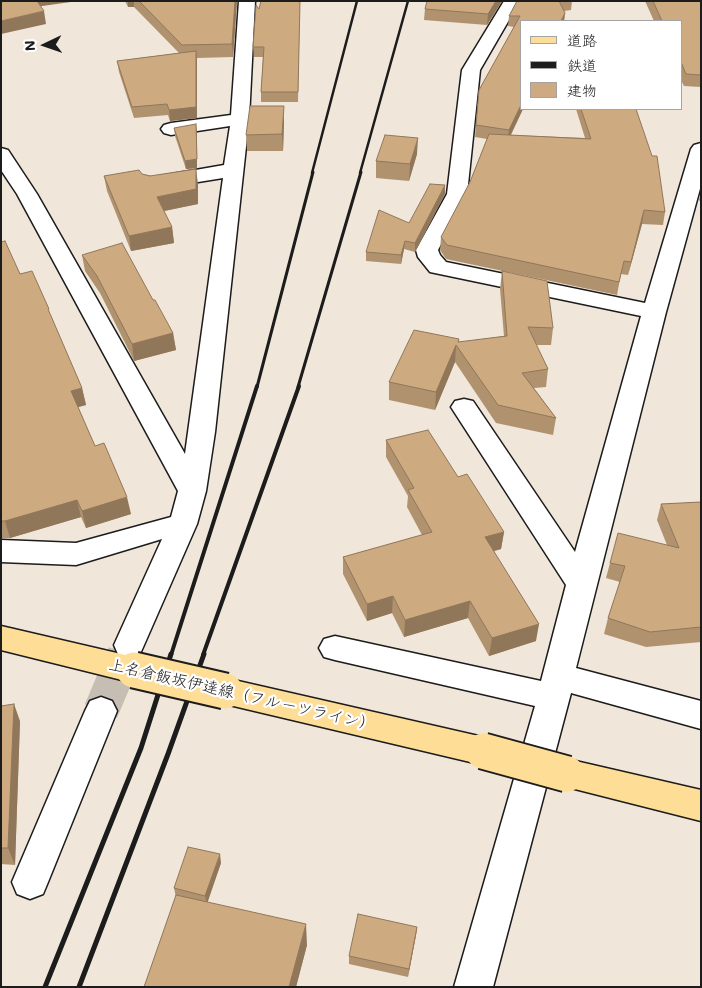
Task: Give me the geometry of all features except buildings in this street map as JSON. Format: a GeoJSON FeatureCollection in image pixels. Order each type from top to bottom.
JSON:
{"type":"FeatureCollection","features":[{"type":"Feature","properties":{"kind":"main road","name":"上名倉飯坂伊達線（フルーツライン）"},"geometry":{"type":"LineString","coordinates":[[1,638],[132,658],[225,691],[483,751],[567,774],[701,806]]}},
{"type":"Feature","properties":{"kind":"street"},"geometry":{"type":"LineString","coordinates":[[132,658],[183,524],[192,491],[202,432],[240,119],[247,1]]}},
{"type":"Feature","properties":{"kind":"street"},"geometry":{"type":"LineString","coordinates":[[512,1],[471,70],[457,194],[427,250],[429,258],[438,267],[654,312]]}},
{"type":"Feature","properties":{"kind":"street"},"geometry":{"type":"LineString","coordinates":[[171,129],[240,119]]}},
{"type":"Feature","properties":{"kind":"street"},"geometry":{"type":"LineString","coordinates":[[473,987],[556,687],[654,312],[701,149]]}},
{"type":"Feature","properties":{"kind":"street"},"geometry":{"type":"LineString","coordinates":[[1,154],[31,203],[192,491]]}},
{"type":"Feature","properties":{"kind":"street"},"geometry":{"type":"LineString","coordinates":[[152,183],[233,170]]}},
{"type":"Feature","properties":{"kind":"street"},"geometry":{"type":"LineString","coordinates":[[464,407],[582,585]]}},
{"type":"Feature","properties":{"kind":"street"},"geometry":{"type":"LineString","coordinates":[[1,551],[76,554],[183,524]]}},
{"type":"Feature","properties":{"kind":"street"},"geometry":{"type":"LineString","coordinates":[[335,648],[701,715]]}},
{"type":"Feature","properties":{"kind":"street"},"geometry":{"type":"LineString","coordinates":[[30,882],[101,711]]}},
{"type":"Feature","properties":{"kind":"tunnel"},"geometry":{"type":"LineString","coordinates":[[125,655],[129,645]]}},
{"type":"Feature","properties":{"kind":"tunnel"},"geometry":{"type":"LineString","coordinates":[[101,711],[125,654]]}},
{"type":"Feature","properties":{"kind":"railway"},"geometry":{"type":"LineString","coordinates":[[312,173],[357,1]]}},
{"type":"Feature","properties":{"kind":"railway"},"geometry":{"type":"LineString","coordinates":[[360,173],[408,1]]}},
{"type":"Feature","properties":{"kind":"railway"},"geometry":{"type":"LineString","coordinates":[[257,387],[313,172]]}},
{"type":"Feature","properties":{"kind":"railway"},"geometry":{"type":"LineString","coordinates":[[298,387],[361,172]]}},
{"type":"Feature","properties":{"kind":"railway"},"geometry":{"type":"LineString","coordinates":[[171,655],[257,386]]}},
{"type":"Feature","properties":{"kind":"railway"},"geometry":{"type":"LineString","coordinates":[[203,655],[299,386]]}},
{"type":"Feature","properties":{"kind":"railway"},"geometry":{"type":"LineString","coordinates":[[45,987],[141,748],[171,654]]}},
{"type":"Feature","properties":{"kind":"railway"},"geometry":{"type":"LineString","coordinates":[[79,987],[204,654]]}}]}
